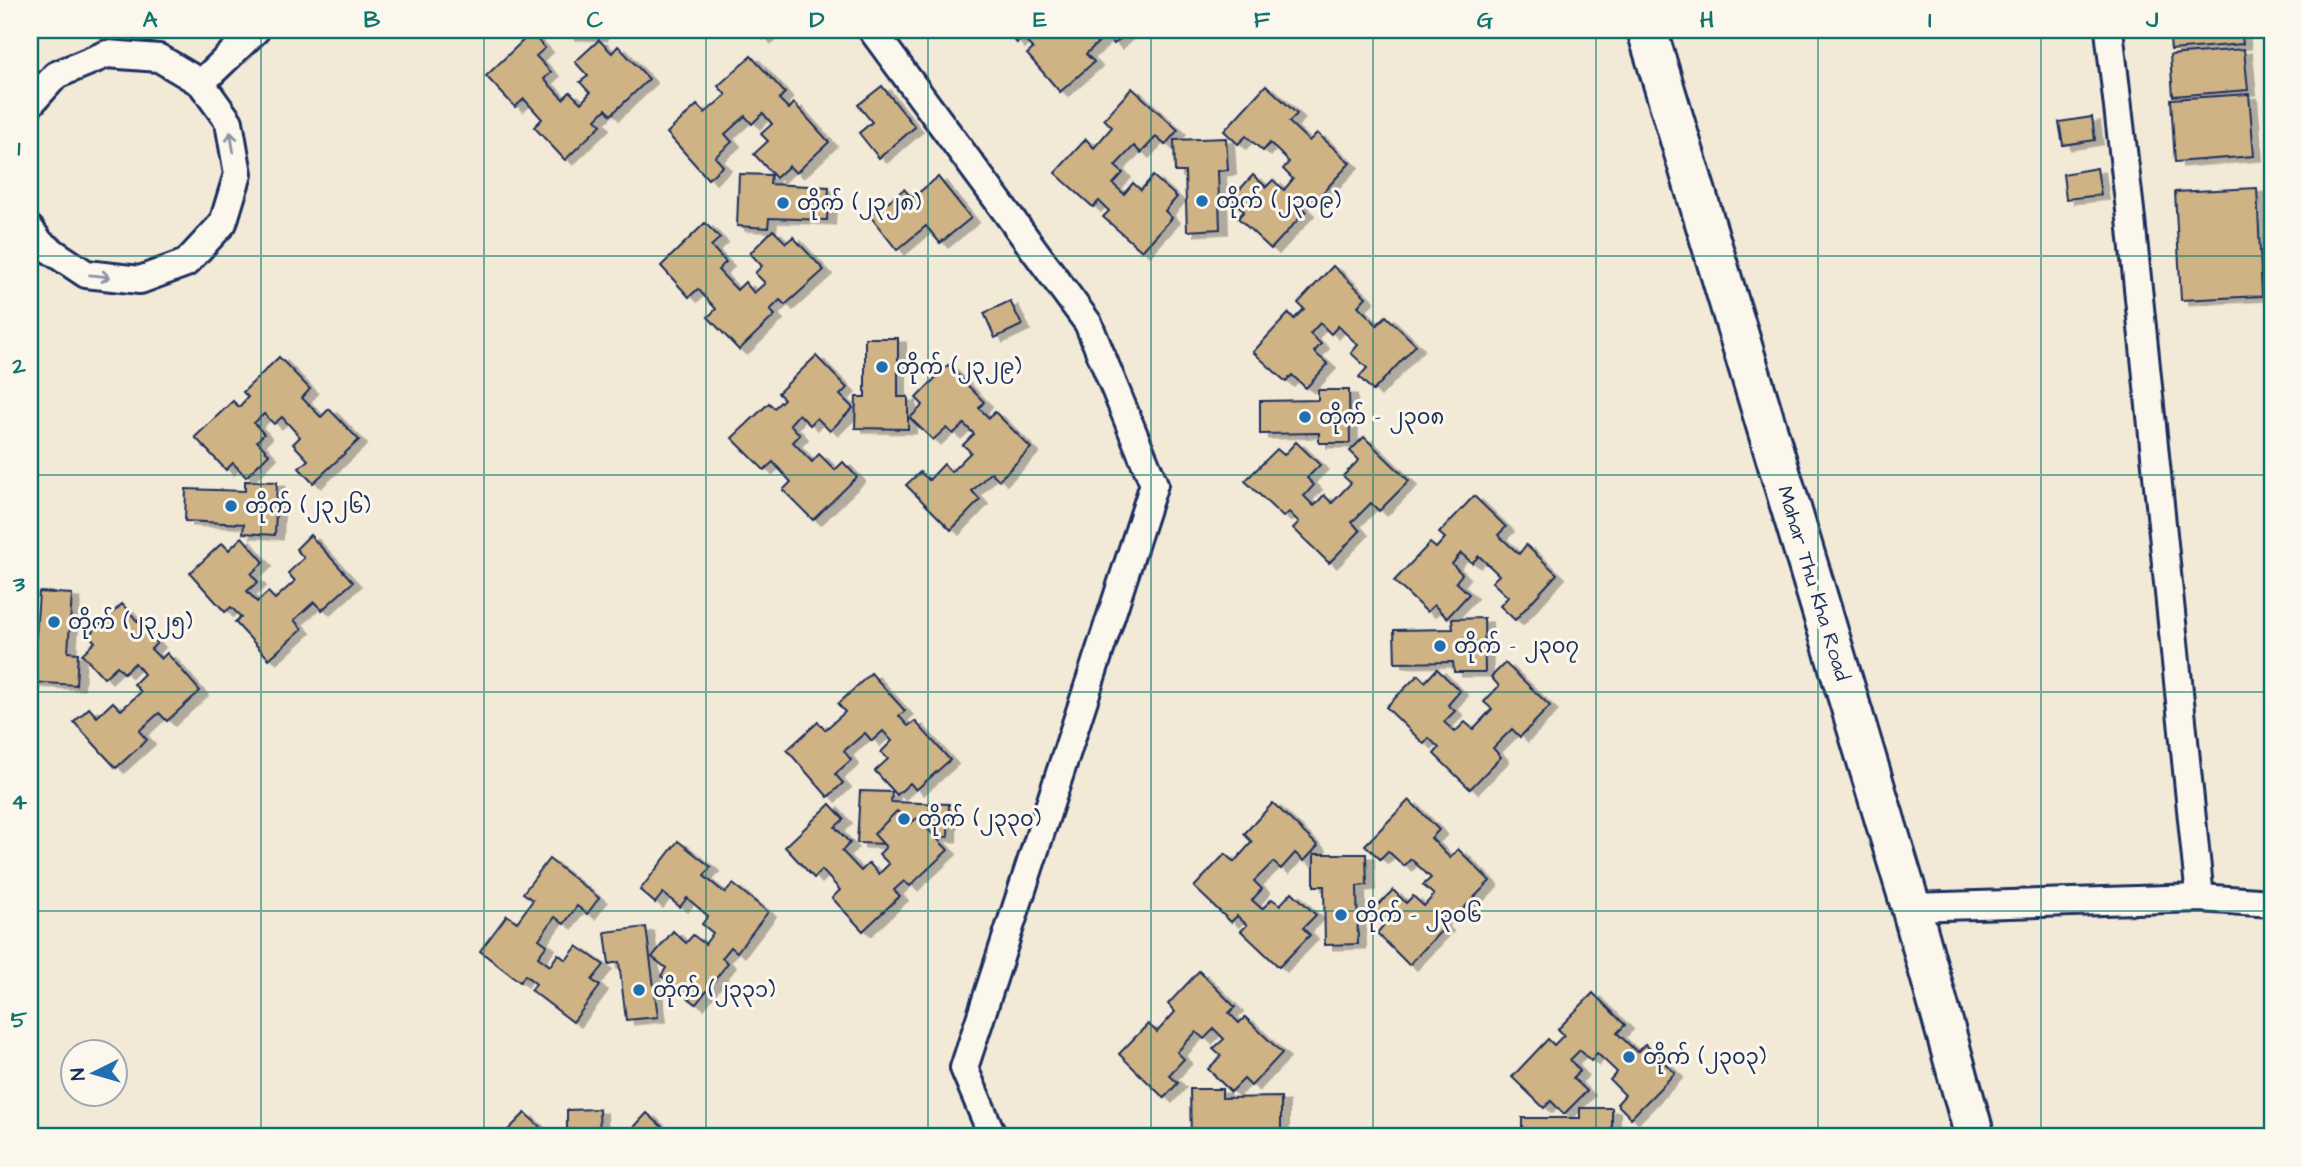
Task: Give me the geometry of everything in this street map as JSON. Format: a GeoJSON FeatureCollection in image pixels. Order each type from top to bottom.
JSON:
{"type":"FeatureCollection","features":[{"type":"Feature","properties":{"kind":"main road","name":"Mahar Thu Kha Road"},"geometry":{"type":"LineString","coordinates":[[1647,30],[1911,907],[1975,1137]]}},
{"type":"Feature","properties":{"kind":"street"},"geometry":{"type":"LineString","coordinates":[[201,83],[256,30]]}},
{"type":"Feature","properties":{"kind":"street"},"geometry":{"type":"LineString","coordinates":[[872,30],[1088,323],[1154,484],[964,1068],[993,1137]]}},
{"type":"Feature","properties":{"kind":"street"},"geometry":{"type":"LineString","coordinates":[[2109,30],[2131,219],[2200,898]]}},
{"type":"Feature","properties":{"kind":"street"},"geometry":{"type":"LineString","coordinates":[[30,104],[56,75],[107,54],[159,58],[201,83],[229,122],[237,174],[223,223],[186,262],[140,280],[86,274],[33,243]]}},
{"type":"Feature","properties":{"kind":"street"},"geometry":{"type":"LineString","coordinates":[[1911,907],[2200,898],[2272,903]]}},
{"type":"Feature","properties":{"kind":"building"},"geometry":{"type":"Polygon","coordinates":[[[568,30],[600,30],[599,36],[568,35],[568,30]]]}},
{"type":"Feature","properties":{"kind":"building"},"geometry":{"type":"Polygon","coordinates":[[[756,30],[776,30],[763,39],[756,30]]]}},
{"type":"Feature","properties":{"kind":"building"},"geometry":{"type":"Polygon","coordinates":[[[1005,30],[1046,30],[1049,34],[1054,30],[1130,30],[1114,44],[1106,35],[1086,54],[1094,62],[1060,92],[1027,54],[1033,49],[1023,38],[1017,43],[1005,30]]]}},
{"type":"Feature","properties":{"kind":"building"},"geometry":{"type":"Polygon","coordinates":[[[2169,30],[2241,30],[2243,44],[2171,50],[2169,30]]]}},
{"type":"Feature","properties":{"kind":"building"},"geometry":{"type":"Polygon","coordinates":[[[531,33],[545,48],[536,56],[551,72],[544,79],[563,99],[570,92],[581,103],[590,93],[580,82],[588,76],[575,62],[599,40],[612,53],[618,46],[649,79],[611,115],[606,109],[596,119],[601,125],[565,160],[534,127],[542,119],[524,99],[515,107],[486,76],[531,33]]]}},
{"type":"Feature","properties":{"kind":"building"},"geometry":{"type":"Polygon","coordinates":[[[2244,49],[2248,90],[2173,96],[2170,55],[2244,49]]]}},
{"type":"Feature","properties":{"kind":"building"},"geometry":{"type":"Polygon","coordinates":[[[751,56],[785,93],[779,99],[789,109],[794,103],[829,142],[796,173],[789,166],[776,178],[754,154],[768,141],[761,134],[772,124],[763,113],[752,124],[745,116],[725,134],[732,142],[715,157],[723,166],[708,179],[667,133],[697,105],[705,113],[726,95],[718,86],[751,56]]]}},
{"type":"Feature","properties":{"kind":"building"},"geometry":{"type":"Polygon","coordinates":[[[1266,85],[1297,114],[1289,122],[1309,141],[1317,133],[1350,163],[1316,200],[1310,195],[1300,205],[1306,211],[1271,249],[1238,218],[1244,211],[1231,199],[1253,175],[1266,187],[1273,180],[1284,190],[1293,179],[1283,169],[1289,162],[1270,143],[1263,151],[1246,136],[1238,144],[1224,131],[1266,85]]]}},
{"type":"Feature","properties":{"kind":"building"},"geometry":{"type":"Polygon","coordinates":[[[882,86],[915,127],[879,158],[859,133],[872,122],[858,105],[882,86]]]}},
{"type":"Feature","properties":{"kind":"building"},"geometry":{"type":"Polygon","coordinates":[[[1132,88],[1178,130],[1165,145],[1156,137],[1141,153],[1134,146],[1115,166],[1123,173],[1113,184],[1124,194],[1133,183],[1141,190],[1153,176],[1177,197],[1165,211],[1172,218],[1142,251],[1103,217],[1109,211],[1099,201],[1093,207],[1055,173],[1086,139],[1094,148],[1112,127],[1104,119],[1132,88]]]}},
{"type":"Feature","properties":{"kind":"building"},"geometry":{"type":"Polygon","coordinates":[[[2249,94],[2254,156],[2175,162],[2171,99],[2249,94]]]}},
{"type":"Feature","properties":{"kind":"building"},"geometry":{"type":"Polygon","coordinates":[[[2092,117],[2095,140],[2063,145],[2059,122],[2092,117]]]}},
{"type":"Feature","properties":{"kind":"building","name":"တိုက် (၂၃၀၉)"},"geometry":{"type":"Polygon","coordinates":[[[1226,138],[1228,170],[1218,171],[1220,229],[1187,231],[1185,172],[1175,172],[1174,140],[1226,138]]]}},
{"type":"Feature","properties":{"kind":"building"},"geometry":{"type":"Polygon","coordinates":[[[2097,168],[2101,195],[2066,199],[2063,174],[2097,168]]]}},
{"type":"Feature","properties":{"kind":"building","name":"တိုက် (၂၃၂၈)"},"geometry":{"type":"Polygon","coordinates":[[[739,174],[771,175],[770,184],[829,187],[827,220],[769,218],[768,228],[737,226],[739,174]]]}},
{"type":"Feature","properties":{"kind":"building"},"geometry":{"type":"Polygon","coordinates":[[[938,177],[971,218],[940,243],[926,226],[897,250],[870,216],[904,189],[912,198],[938,177]]]}},
{"type":"Feature","properties":{"kind":"building"},"geometry":{"type":"Polygon","coordinates":[[[2257,188],[2262,296],[2181,300],[2175,192],[2257,188]]]}},
{"type":"Feature","properties":{"kind":"building"},"geometry":{"type":"Polygon","coordinates":[[[705,223],[720,238],[711,246],[726,262],[718,270],[737,290],[745,282],[754,293],[765,283],[755,273],[762,266],[750,253],[773,230],[786,243],[793,237],[824,270],[785,305],[780,300],[770,310],[775,315],[739,350],[708,317],[716,309],[698,289],[689,297],[661,266],[705,223]]]}},
{"type":"Feature","properties":{"kind":"building"},"geometry":{"type":"Polygon","coordinates":[[[1333,266],[1366,297],[1358,306],[1377,325],[1386,316],[1416,345],[1373,391],[1359,377],[1367,368],[1351,353],[1358,345],[1338,326],[1331,334],[1320,323],[1310,334],[1321,344],[1314,352],[1328,364],[1306,388],[1292,375],[1286,382],[1253,352],[1289,313],[1294,319],[1304,309],[1298,303],[1333,266]]]}},
{"type":"Feature","properties":{"kind":"building"},"geometry":{"type":"Polygon","coordinates":[[[1010,301],[1022,325],[995,338],[984,313],[1010,301]]]}},
{"type":"Feature","properties":{"kind":"building","name":"တိုက် (၂၃၂၉)"},"geometry":{"type":"Polygon","coordinates":[[[865,338],[898,338],[898,397],[908,397],[908,429],[855,428],[856,397],[865,397],[865,338]]]}},
{"type":"Feature","properties":{"kind":"building"},"geometry":{"type":"Polygon","coordinates":[[[816,356],[847,388],[840,395],[853,408],[830,431],[817,418],[810,425],[799,414],[790,424],[800,435],[793,442],[812,462],[819,454],[835,470],[843,462],[857,477],[813,520],[783,490],[791,482],[773,462],[764,470],[732,438],[769,403],[774,408],[784,399],[778,393],[816,356]]]}},
{"type":"Feature","properties":{"kind":"building"},"geometry":{"type":"Polygon","coordinates":[[[279,357],[310,389],[302,398],[321,417],[329,409],[359,440],[313,483],[299,468],[308,460],[293,444],[300,437],[282,417],[274,424],[264,414],[254,423],[264,434],[257,441],[269,454],[246,477],[233,463],[226,470],[195,437],[233,401],[239,407],[248,397],[243,392],[279,357]]]}},
{"type":"Feature","properties":{"kind":"building"},"geometry":{"type":"Polygon","coordinates":[[[948,365],[984,402],[979,408],[989,418],[995,412],[1031,448],[999,480],[991,472],[972,491],[980,500],[951,530],[906,485],[920,472],[929,480],[944,464],[951,472],[971,452],[963,445],[974,434],[964,424],[953,434],[946,428],[933,440],[910,418],[923,405],[916,398],[948,365]]]}},
{"type":"Feature","properties":{"kind":"building","name":"တိုက် - ၂၃၀၈"},"geometry":{"type":"Polygon","coordinates":[[[1318,390],[1349,390],[1350,443],[1319,443],[1319,433],[1260,434],[1260,401],[1318,400],[1318,390]]]}},
{"type":"Feature","properties":{"kind":"building"},"geometry":{"type":"Polygon","coordinates":[[[1364,437],[1409,481],[1379,511],[1371,503],[1352,522],[1360,531],[1329,563],[1293,528],[1299,522],[1289,512],[1283,517],[1245,481],[1277,449],[1284,455],[1296,442],[1320,465],[1307,478],[1314,485],[1304,496],[1314,506],[1324,495],[1332,503],[1351,483],[1343,476],[1359,460],[1350,451],[1364,437]]]}},
{"type":"Feature","properties":{"kind":"building","name":"တိုက် (၂၃၂၆)"},"geometry":{"type":"Polygon","coordinates":[[[245,481],[277,482],[275,535],[243,533],[244,524],[185,521],[186,489],[245,491],[245,481]]]}},
{"type":"Feature","properties":{"kind":"building"},"geometry":{"type":"Polygon","coordinates":[[[1474,496],[1506,527],[1498,535],[1519,554],[1526,545],[1557,574],[1515,620],[1500,606],[1508,597],[1492,582],[1499,575],[1479,556],[1472,563],[1461,553],[1452,564],[1462,574],[1456,582],[1469,594],[1447,618],[1434,605],[1427,612],[1394,581],[1430,543],[1436,548],[1445,538],[1439,533],[1474,496]]]}},
{"type":"Feature","properties":{"kind":"building"},"geometry":{"type":"Polygon","coordinates":[[[310,535],[353,582],[322,610],[314,602],[294,620],[302,629],[269,659],[235,622],[241,617],[231,607],[225,612],[190,573],[222,543],[229,550],[242,537],[264,562],[251,574],[258,582],[247,591],[257,602],[268,592],[275,599],[295,581],[288,573],[304,558],[296,549],[310,535]]]}},
{"type":"Feature","properties":{"kind":"building","name":"တိုက် (၂၃၂၅)"},"geometry":{"type":"Polygon","coordinates":[[[39,592],[72,594],[68,652],[78,653],[76,685],[30,682],[30,650],[35,650],[39,592]]]}},
{"type":"Feature","properties":{"kind":"building"},"geometry":{"type":"Polygon","coordinates":[[[122,604],[157,643],[151,649],[161,659],[167,653],[200,691],[167,721],[159,713],[139,731],[147,740],[116,768],[74,722],[89,708],[97,717],[113,702],[121,710],[141,692],[134,684],[144,674],[135,663],[124,673],[117,666],[104,678],[82,654],[95,642],[89,635],[122,604]]]}},
{"type":"Feature","properties":{"kind":"building","name":"တိုက် - ၂၃၀၇"},"geometry":{"type":"Polygon","coordinates":[[[1484,618],[1485,672],[1454,672],[1453,662],[1395,663],[1394,630],[1453,629],[1452,619],[1484,618]]]}},
{"type":"Feature","properties":{"kind":"building"},"geometry":{"type":"Polygon","coordinates":[[[1505,663],[1550,706],[1520,737],[1512,729],[1493,748],[1501,757],[1470,789],[1434,754],[1439,748],[1429,738],[1424,744],[1386,707],[1418,675],[1425,682],[1437,669],[1460,691],[1448,705],[1455,711],[1444,722],[1455,732],[1465,722],[1473,729],[1492,709],[1484,702],[1499,686],[1491,677],[1505,663]]]}},
{"type":"Feature","properties":{"kind":"building"},"geometry":{"type":"Polygon","coordinates":[[[871,673],[905,711],[899,716],[908,726],[915,721],[950,760],[916,790],[910,783],[897,795],[875,771],[888,759],[881,752],[892,741],[883,731],[872,741],[865,733],[844,751],[851,760],[835,774],[843,783],[828,797],[787,750],[818,722],[825,730],[845,712],[838,704],[871,673]]]}},
{"type":"Feature","properties":{"kind":"building","name":"တိုက် (၂၃၃၀)"},"geometry":{"type":"Polygon","coordinates":[[[860,791],[892,792],[891,802],[949,804],[948,837],[889,834],[889,844],[857,843],[860,791]]]}},
{"type":"Feature","properties":{"kind":"building"},"geometry":{"type":"Polygon","coordinates":[[[1409,800],[1439,830],[1431,838],[1450,858],[1458,849],[1490,881],[1455,917],[1449,911],[1440,922],[1445,927],[1409,965],[1377,933],[1383,926],[1370,913],[1393,890],[1406,903],[1413,896],[1424,906],[1434,895],[1423,885],[1431,878],[1411,859],[1404,866],[1388,851],[1380,859],[1365,845],[1409,800]]]}},
{"type":"Feature","properties":{"kind":"building"},"geometry":{"type":"Polygon","coordinates":[[[1273,803],[1318,846],[1304,861],[1295,853],[1281,869],[1273,862],[1254,881],[1262,889],[1252,900],[1262,909],[1272,899],[1280,905],[1292,892],[1316,915],[1303,928],[1310,935],[1279,967],[1241,931],[1247,925],[1237,916],[1231,922],[1194,887],[1225,854],[1234,862],[1252,842],[1244,834],[1273,803]]]}},
{"type":"Feature","properties":{"kind":"building"},"geometry":{"type":"Polygon","coordinates":[[[830,804],[844,819],[835,827],[850,843],[842,851],[861,871],[869,863],[879,874],[889,864],[879,854],[886,847],[874,834],[897,811],[910,824],[917,818],[948,850],[910,886],[904,881],[894,890],[900,896],[863,931],[832,898],[840,890],[822,870],[814,878],[785,847],[830,804]]]}},
{"type":"Feature","properties":{"kind":"building"},"geometry":{"type":"Polygon","coordinates":[[[678,841],[711,867],[704,876],[725,893],[733,884],[768,912],[737,952],[731,947],[722,958],[728,963],[696,1004],[661,976],[666,968],[652,957],[673,931],[686,943],[693,935],[705,944],[713,933],[702,924],[708,916],[687,898],[680,907],[663,893],[655,903],[640,890],[678,841]]]}},
{"type":"Feature","properties":{"kind":"building","name":"တိုက် - ၂၃၀၆"},"geometry":{"type":"Polygon","coordinates":[[[1314,854],[1366,854],[1367,885],[1357,886],[1358,944],[1325,945],[1324,886],[1314,886],[1314,854]]]}},
{"type":"Feature","properties":{"kind":"building"},"geometry":{"type":"Polygon","coordinates":[[[549,859],[599,898],[587,914],[577,906],[564,924],[555,917],[539,939],[547,945],[538,957],[550,966],[558,954],[566,960],[577,946],[604,965],[592,980],[600,986],[573,1022],[531,990],[536,984],[525,975],[520,982],[480,951],[507,915],[517,922],[533,900],[523,893],[549,859]]]}},
{"type":"Feature","properties":{"kind":"building","name":"တိုက် (၂၃၃၁)"},"geometry":{"type":"Polygon","coordinates":[[[646,927],[658,1017],[626,1020],[619,962],[609,964],[605,932],[646,927]]]}},
{"type":"Feature","properties":{"kind":"building"},"geometry":{"type":"Polygon","coordinates":[[[1199,971],[1235,1007],[1229,1013],[1239,1023],[1245,1017],[1282,1053],[1251,1086],[1244,1079],[1231,1092],[1208,1069],[1221,1056],[1213,1049],[1224,1039],[1214,1029],[1204,1039],[1196,1032],[1177,1052],[1184,1059],[1169,1075],[1178,1083],[1164,1098],[1119,1054],[1148,1024],[1157,1032],[1175,1012],[1168,1004],[1199,971]]]}},
{"type":"Feature","properties":{"kind":"building","name":"တိုက် (၂၃၀၃)"},"geometry":{"type":"Polygon","coordinates":[[[1593,993],[1625,1025],[1617,1033],[1637,1052],[1645,1044],[1675,1073],[1631,1118],[1617,1104],[1625,1095],[1610,1080],[1617,1072],[1597,1053],[1591,1061],[1580,1050],[1570,1060],[1580,1071],[1573,1078],[1587,1091],[1564,1114],[1551,1101],[1544,1108],[1512,1077],[1548,1039],[1554,1045],[1564,1035],[1558,1029],[1593,993]]]}},
{"type":"Feature","properties":{"kind":"building"},"geometry":{"type":"Polygon","coordinates":[[[1190,1089],[1222,1089],[1222,1098],[1281,1097],[1281,1131],[1223,1131],[1223,1137],[1191,1137],[1190,1089]]]}},
{"type":"Feature","properties":{"kind":"building","name":"တိုက် (၂၃၀၃)"},"geometry":{"type":"Polygon","coordinates":[[[1580,1108],[1612,1108],[1612,1137],[1522,1137],[1522,1118],[1580,1118],[1580,1108]]]}},
{"type":"Feature","properties":{"kind":"building"},"geometry":{"type":"Polygon","coordinates":[[[599,1109],[600,1137],[567,1137],[567,1110],[599,1109]]]}},
{"type":"Feature","properties":{"kind":"building"},"geometry":{"type":"Polygon","coordinates":[[[525,1113],[551,1137],[501,1137],[525,1113]]]}},
{"type":"Feature","properties":{"kind":"building"},"geometry":{"type":"Polygon","coordinates":[[[647,1113],[673,1137],[625,1137],[647,1113]]]}},
{"type":"Feature","properties":{"kind":"place","name":"တိုက် (၂၃၀၉)"},"geometry":{"type":"Point","coordinates":[1202,201]}},
{"type":"Feature","properties":{"kind":"place","name":"တိုက် (၂၃၂၈)"},"geometry":{"type":"Point","coordinates":[783,203]}},
{"type":"Feature","properties":{"kind":"place","name":"တိုက် (၂၃၂၉)"},"geometry":{"type":"Point","coordinates":[882,367]}},
{"type":"Feature","properties":{"kind":"place","name":"တိုက် - ၂၃၀၈"},"geometry":{"type":"Point","coordinates":[1305,417]}},
{"type":"Feature","properties":{"kind":"place","name":"တိုက် (၂၃၂၆)"},"geometry":{"type":"Point","coordinates":[231,506]}},
{"type":"Feature","properties":{"kind":"place","name":"တိုက် (၂၃၂၅)"},"geometry":{"type":"Point","coordinates":[54,622]}},
{"type":"Feature","properties":{"kind":"place","name":"တိုက် - ၂၃၀၇"},"geometry":{"type":"Point","coordinates":[1440,646]}},
{"type":"Feature","properties":{"kind":"place","name":"တိုက် (၂၃၃၀)"},"geometry":{"type":"Point","coordinates":[904,819]}},
{"type":"Feature","properties":{"kind":"place","name":"တိုက် - ၂၃၀၆"},"geometry":{"type":"Point","coordinates":[1341,915]}},
{"type":"Feature","properties":{"kind":"place","name":"တိုက် (၂၃၃၁)"},"geometry":{"type":"Point","coordinates":[639,990]}},
{"type":"Feature","properties":{"kind":"place","name":"တိုက် (၂၃၀၃)"},"geometry":{"type":"Point","coordinates":[1629,1057]}}]}
